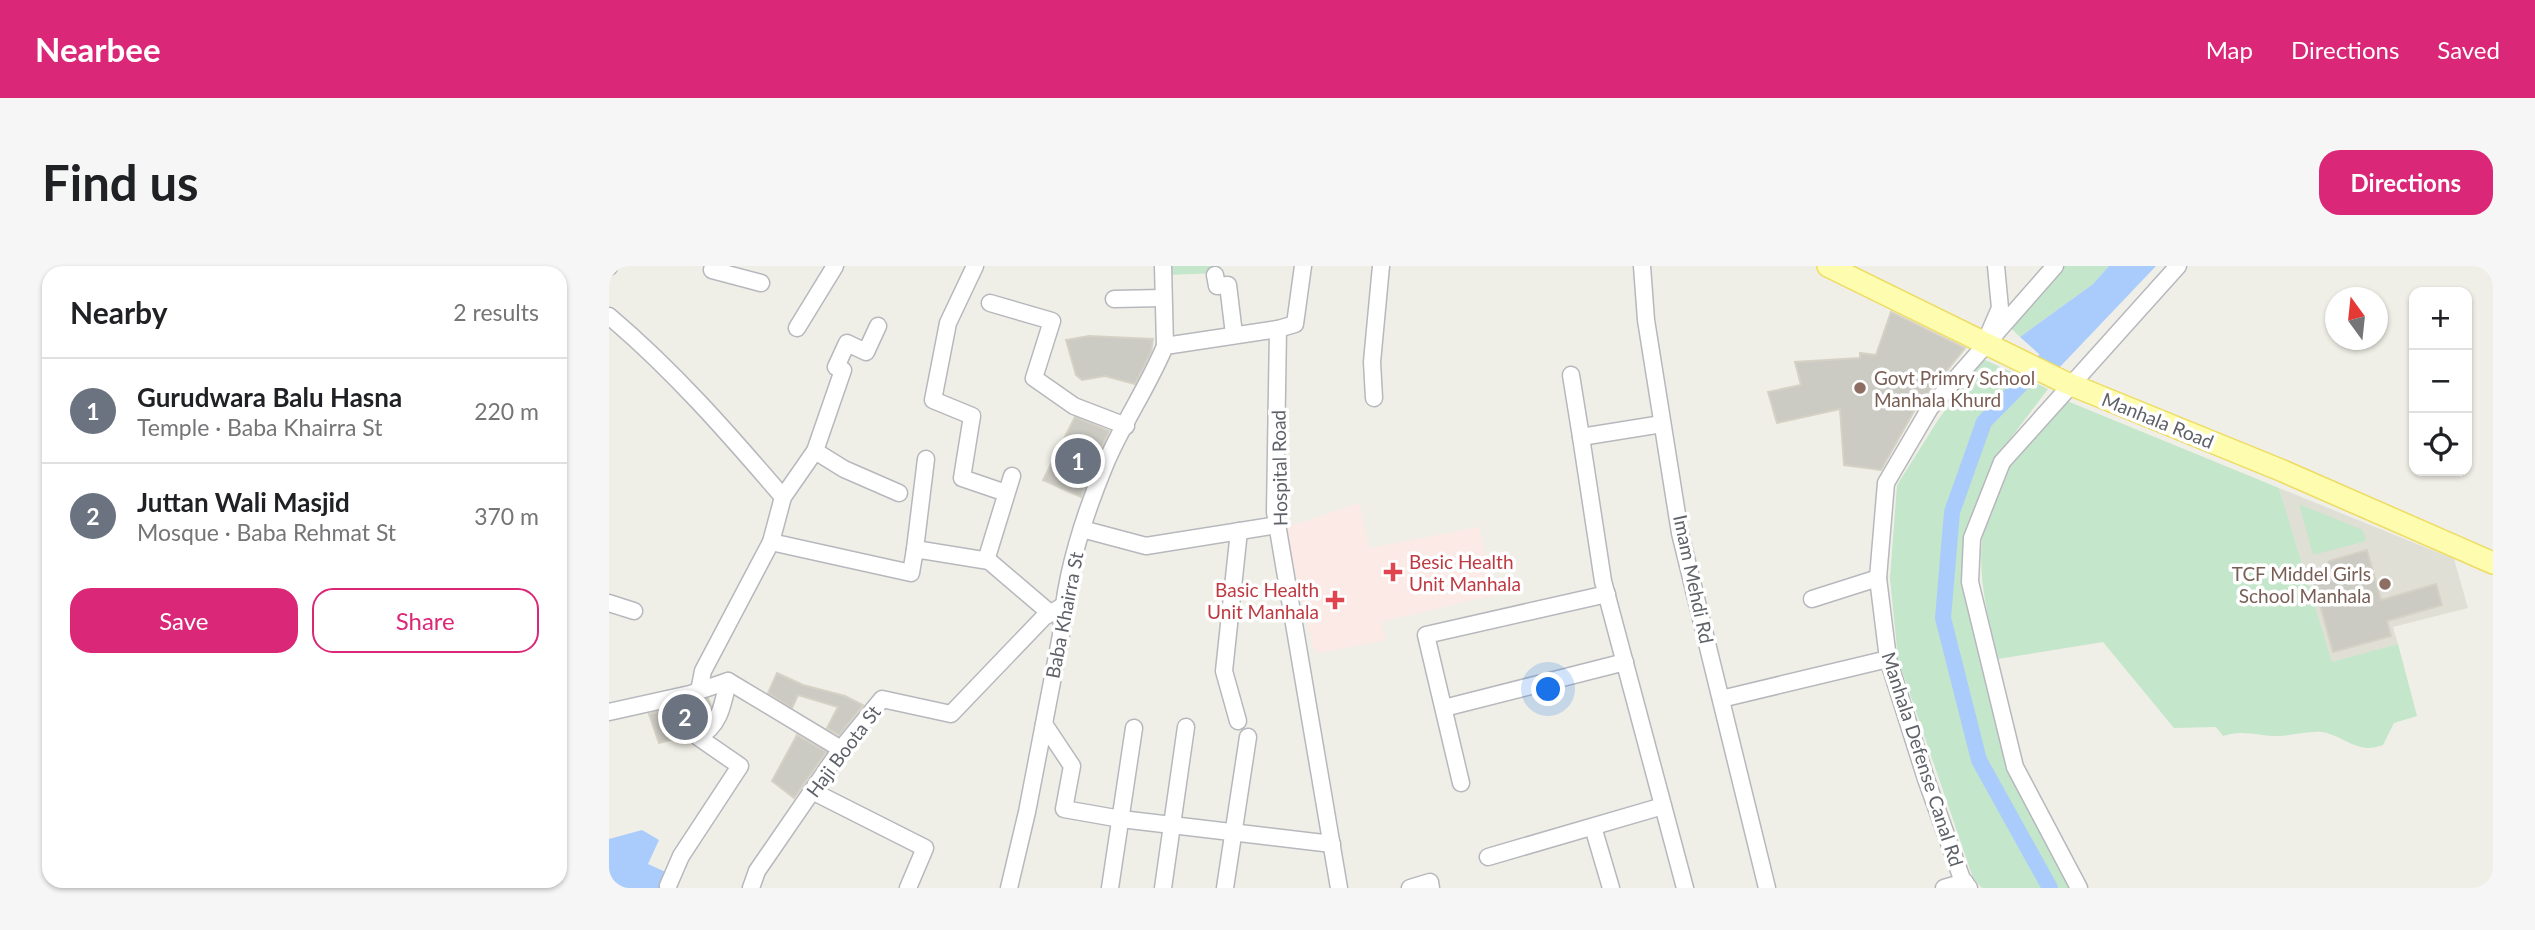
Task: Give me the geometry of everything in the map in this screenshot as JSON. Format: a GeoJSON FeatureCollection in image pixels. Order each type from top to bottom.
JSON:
{"type":"FeatureCollection","features":[{"type":"Feature","properties":{"kind":"main road","name":"Manhala Road"},"geometry":{"type":"LineString","coordinates":[[1828,266],[1921,321],[1992,346],[2066,383],[2283,471],[2493,564]]}},
{"type":"Feature","properties":{"kind":"street"},"geometry":{"type":"LineString","coordinates":[[713,266],[712,270],[761,283]]}},
{"type":"Feature","properties":{"kind":"street"},"geometry":{"type":"LineString","coordinates":[[797,328],[835,266]]}},
{"type":"Feature","properties":{"kind":"street"},"geometry":{"type":"LineString","coordinates":[[975,266],[948,324],[933,400],[972,416],[963,478],[1006,493]]}},
{"type":"Feature","properties":{"kind":"street"},"geometry":{"type":"LineString","coordinates":[[1163,266],[1165,346],[1295,324],[1303,266]]}},
{"type":"Feature","properties":{"kind":"street"},"geometry":{"type":"LineString","coordinates":[[1374,398],[1372,362],[1381,266]]}},
{"type":"Feature","properties":{"kind":"street","name":"Imam Mehdi Rd"},"geometry":{"type":"LineString","coordinates":[[1642,266],[1646,320],[1681,533],[1767,888]]}},
{"type":"Feature","properties":{"kind":"street"},"geometry":{"type":"LineString","coordinates":[[1992,346],[2000,309],[1996,266]]}},
{"type":"Feature","properties":{"kind":"street","name":"Manhala Defense Canal Rd"},"geometry":{"type":"LineString","coordinates":[[1967,885],[1926,779],[1888,659],[1878,578],[1886,483],[1930,408],[1992,346],[2055,266]]}},
{"type":"Feature","properties":{"kind":"street"},"geometry":{"type":"LineString","coordinates":[[2079,888],[2015,767],[1970,582],[1972,538],[2002,462],[2066,383],[2178,266]]}},
{"type":"Feature","properties":{"kind":"street"},"geometry":{"type":"LineString","coordinates":[[1216,275],[1217,286],[1228,285],[1234,334]]}},
{"type":"Feature","properties":{"kind":"street"},"geometry":{"type":"LineString","coordinates":[[1114,299],[1163,298]]}},
{"type":"Feature","properties":{"kind":"street"},"geometry":{"type":"LineString","coordinates":[[990,303],[1052,321],[1034,378],[1074,406],[1126,426]]}},
{"type":"Feature","properties":{"kind":"street"},"geometry":{"type":"LineString","coordinates":[[609,316],[652,352],[706,407],[783,497]]}},
{"type":"Feature","properties":{"kind":"street"},"geometry":{"type":"LineString","coordinates":[[699,691],[703,671],[771,542],[783,497],[815,451],[843,370],[836,367],[847,343],[866,352],[878,326]]}},
{"type":"Feature","properties":{"kind":"street","name":"Hospital Road"},"geometry":{"type":"LineString","coordinates":[[1278,328],[1276,512],[1339,888]]}},
{"type":"Feature","properties":{"kind":"street","name":"Baba Khairra St"},"geometry":{"type":"LineString","coordinates":[[1009,888],[1061,635],[1056,610],[1105,464],[1165,346]]}},
{"type":"Feature","properties":{"kind":"street"},"geometry":{"type":"LineString","coordinates":[[1571,375],[1607,594],[1685,888]]}},
{"type":"Feature","properties":{"kind":"street"},"geometry":{"type":"LineString","coordinates":[[1581,437],[1662,424]]}},
{"type":"Feature","properties":{"kind":"street"},"geometry":{"type":"LineString","coordinates":[[815,451],[843,469],[899,493]]}},
{"type":"Feature","properties":{"kind":"street"},"geometry":{"type":"LineString","coordinates":[[771,542],[911,573],[926,459]]}},
{"type":"Feature","properties":{"kind":"street"},"geometry":{"type":"LineString","coordinates":[[988,554],[1012,476]]}},
{"type":"Feature","properties":{"kind":"street"},"geometry":{"type":"LineString","coordinates":[[1082,528],[1146,546],[1278,525]]}},
{"type":"Feature","properties":{"kind":"street"},"geometry":{"type":"LineString","coordinates":[[1238,531],[1224,671],[1238,721]]}},
{"type":"Feature","properties":{"kind":"street"},"geometry":{"type":"LineString","coordinates":[[915,549],[989,561],[1056,610]]}},
{"type":"Feature","properties":{"kind":"street"},"geometry":{"type":"LineString","coordinates":[[1812,598],[1878,578]]}},
{"type":"Feature","properties":{"kind":"street"},"geometry":{"type":"LineString","coordinates":[[1461,783],[1426,635],[1607,594]]}},
{"type":"Feature","properties":{"kind":"street"},"geometry":{"type":"LineString","coordinates":[[609,603],[634,611]]}},
{"type":"Feature","properties":{"kind":"street","name":"Haji Boota St"},"geometry":{"type":"LineString","coordinates":[[751,888],[757,871],[841,749],[882,699],[951,714],[1056,610]]}},
{"type":"Feature","properties":{"kind":"street"},"geometry":{"type":"LineString","coordinates":[[1721,699],[1888,659]]}},
{"type":"Feature","properties":{"kind":"street"},"geometry":{"type":"LineString","coordinates":[[1444,709],[1625,662]]}},
{"type":"Feature","properties":{"kind":"street"},"geometry":{"type":"LineString","coordinates":[[609,712],[699,691],[728,681]]}},
{"type":"Feature","properties":{"kind":"street"},"geometry":{"type":"LineString","coordinates":[[728,681],[841,749]]}},
{"type":"Feature","properties":{"kind":"street"},"geometry":{"type":"LineString","coordinates":[[668,886],[681,856],[740,766],[698,737],[711,731],[720,713],[728,681]]}},
{"type":"Feature","properties":{"kind":"street"},"geometry":{"type":"LineString","coordinates":[[1044,724],[1072,766],[1064,809],[1121,819],[1332,844]]}},
{"type":"Feature","properties":{"kind":"street"},"geometry":{"type":"LineString","coordinates":[[1163,888],[1186,727]]}},
{"type":"Feature","properties":{"kind":"street"},"geometry":{"type":"LineString","coordinates":[[1110,888],[1134,728]]}},
{"type":"Feature","properties":{"kind":"street"},"geometry":{"type":"LineString","coordinates":[[1225,888],[1248,737]]}},
{"type":"Feature","properties":{"kind":"street"},"geometry":{"type":"LineString","coordinates":[[812,791],[925,848],[908,888]]}},
{"type":"Feature","properties":{"kind":"street"},"geometry":{"type":"LineString","coordinates":[[1488,857],[1663,806]]}},
{"type":"Feature","properties":{"kind":"street"},"geometry":{"type":"LineString","coordinates":[[1593,827],[1612,888]]}},
{"type":"Feature","properties":{"kind":"street"},"geometry":{"type":"LineString","coordinates":[[1410,888],[1430,882],[1431,888]]}},
{"type":"Feature","properties":{"kind":"street"},"geometry":{"type":"LineString","coordinates":[[1944,888],[1967,885]]}},
{"type":"Feature","properties":{"kind":"shaded area","name":"TCF Middel Girls School Manhala"},"geometry":{"type":"Polygon","coordinates":[[[2279,488],[2454,559],[2468,608],[2393,627],[2398,644],[2332,663],[2279,488]]]}},
{"type":"Feature","properties":{"kind":"shaded area","name":"Besic Health Unit Manhala"},"geometry":{"type":"Polygon","coordinates":[[[1359,503],[1369,548],[1479,527],[1495,595],[1381,622],[1386,640],[1319,653],[1313,647],[1285,528],[1359,503]]]}},
{"type":"Feature","properties":{"kind":"green space"},"geometry":{"type":"Polygon","coordinates":[[[1168,266],[1217,266],[1217,273],[1167,275],[1168,266]]]}},
{"type":"Feature","properties":{"kind":"green space"},"geometry":{"type":"Polygon","coordinates":[[[2063,266],[2109,266],[2093,284],[2020,337],[2008,325],[2063,266]]]}},
{"type":"Feature","properties":{"kind":"green space"},"geometry":{"type":"Polygon","coordinates":[[[1983,359],[2048,389],[1995,459],[1965,532],[1962,583],[2011,774],[2069,888],[1982,888],[1973,878],[1898,659],[1890,578],[1897,485],[1938,420],[1983,359]]]}},
{"type":"Feature","properties":{"kind":"green space"},"geometry":{"type":"Polygon","coordinates":[[[2067,401],[2279,488],[2332,662],[2398,644],[2417,716],[2394,723],[2383,745],[2367,748],[2321,732],[2278,736],[2237,733],[2223,736],[2216,727],[2174,728],[2103,642],[1998,659],[1981,571],[1981,550],[1989,507],[1998,484],[2010,465],[2067,401]]]}},
{"type":"Feature","properties":{"kind":"green space"},"geometry":{"type":"Polygon","coordinates":[[[2299,504],[2363,530],[2366,541],[2313,555],[2299,504]]]}},
{"type":"Feature","properties":{"kind":"water"},"geometry":{"type":"Polygon","coordinates":[[[2109,266],[2156,266],[2057,370],[2020,337],[2093,284],[2109,266]]]}},
{"type":"Feature","properties":{"kind":"water"},"geometry":{"type":"Polygon","coordinates":[[[642,830],[659,840],[648,864],[670,874],[665,888],[615,888],[609,873],[609,839],[642,830]]]}},
{"type":"Feature","properties":{"kind":"building","name":"Govt Primry School Manhala Khurd"},"geometry":{"type":"Polygon","coordinates":[[[1891,312],[1965,348],[1913,413],[1881,470],[1844,465],[1840,409],[1777,423],[1768,392],[1801,385],[1795,362],[1860,358],[1860,353],[1876,355],[1891,312]]]}},
{"type":"Feature","properties":{"kind":"building"},"geometry":{"type":"Polygon","coordinates":[[[1089,336],[1153,339],[1151,352],[1135,384],[1105,376],[1082,380],[1076,375],[1066,340],[1089,336]]]}},
{"type":"Feature","properties":{"kind":"building"},"geometry":{"type":"Polygon","coordinates":[[[1075,417],[1109,431],[1081,497],[1043,480],[1075,417]]]}},
{"type":"Feature","properties":{"kind":"building"},"geometry":{"type":"Polygon","coordinates":[[[2367,550],[2381,600],[2436,584],[2442,605],[2387,621],[2391,636],[2333,652],[2314,583],[2319,582],[2329,561],[2367,550]]]}},
{"type":"Feature","properties":{"kind":"building"},"geometry":{"type":"Polygon","coordinates":[[[777,673],[803,685],[845,696],[863,705],[839,735],[827,728],[838,707],[798,695],[792,708],[768,693],[777,673]]]}},
{"type":"Feature","properties":{"kind":"building"},"geometry":{"type":"Polygon","coordinates":[[[708,699],[711,707],[707,715],[688,735],[659,743],[649,714],[708,699]]]}},
{"type":"Feature","properties":{"kind":"building"},"geometry":{"type":"Polygon","coordinates":[[[797,735],[826,752],[794,798],[772,781],[797,735]]]}},
{"type":"Feature","properties":{"kind":"waterway"},"geometry":{"type":"LineString","coordinates":[[2044,361],[1984,422],[1952,512],[1943,618],[1979,760],[2050,888]]}},
{"type":"Feature","properties":{"kind":"place","name":"Govt Primry School Manhala Khurd"},"geometry":{"type":"Point","coordinates":[1860,388]}},
{"type":"Feature","properties":{"kind":"place","name":"Gurudwara Balu Hasna"},"geometry":{"type":"Point","coordinates":[1078,461]}},
{"type":"Feature","properties":{"kind":"place","name":"Besic Health Unit Manhala"},"geometry":{"type":"Point","coordinates":[1393,572]}},
{"type":"Feature","properties":{"kind":"place","name":"TCF Middel Girls School Manhala"},"geometry":{"type":"Point","coordinates":[2385,584]}},
{"type":"Feature","properties":{"kind":"place","name":"Basic Health Unit Manhala"},"geometry":{"type":"Point","coordinates":[1335,600]}},
{"type":"Feature","properties":{"kind":"place","name":"Juttan Wali Masjid"},"geometry":{"type":"Point","coordinates":[685,717]}}]}
